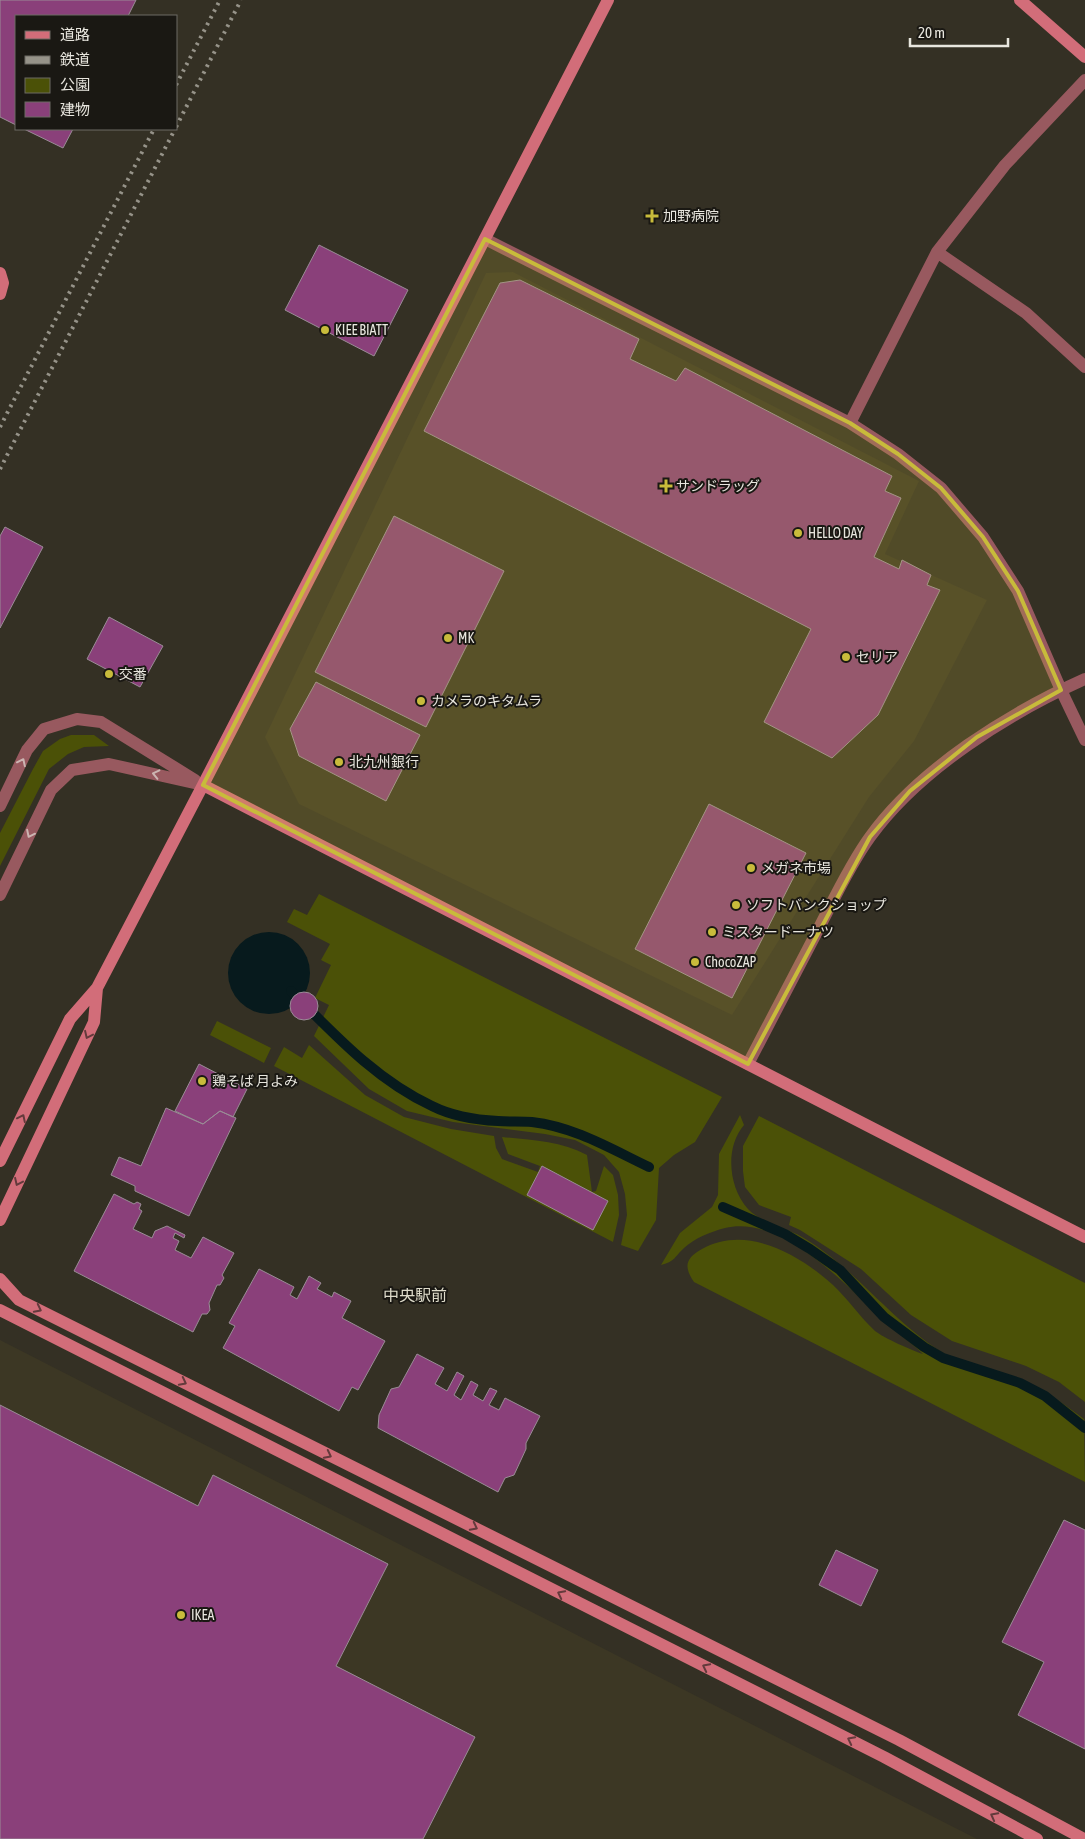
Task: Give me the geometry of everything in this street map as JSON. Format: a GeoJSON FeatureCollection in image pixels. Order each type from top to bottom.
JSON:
{"type":"FeatureCollection","features":[{"type":"Feature","properties":{"kind":"street"},"geometry":{"type":"LineString","coordinates":[[0,1161],[70,1019],[97,988],[608,0]]}},
{"type":"Feature","properties":{"kind":"street"},"geometry":{"type":"LineString","coordinates":[[1020,0],[1085,57]]}},
{"type":"Feature","properties":{"kind":"street"},"geometry":{"type":"LineString","coordinates":[[850,423],[937,252],[1005,165],[1085,80]]}},
{"type":"Feature","properties":{"kind":"street"},"geometry":{"type":"LineString","coordinates":[[485,239],[850,423],[898,454],[941,488],[983,536],[1018,592],[1060,690],[1085,740]]}},
{"type":"Feature","properties":{"kind":"street"},"geometry":{"type":"LineString","coordinates":[[937,252],[1026,313],[1085,367]]}},
{"type":"Feature","properties":{"kind":"street"},"geometry":{"type":"LineString","coordinates":[[0,273],[3,283],[0,294]]}},
{"type":"Feature","properties":{"kind":"street"},"geometry":{"type":"LineString","coordinates":[[748,1064],[839,889],[870,837],[910,791],[977,737],[1060,690],[1085,679]]}},
{"type":"Feature","properties":{"kind":"street"},"geometry":{"type":"LineString","coordinates":[[0,806],[27,750],[44,729],[77,719],[101,722],[203,785],[1085,1237]]}},
{"type":"Feature","properties":{"kind":"street"},"geometry":{"type":"LineString","coordinates":[[0,894],[51,790],[72,770],[109,764],[203,785]]}},
{"type":"Feature","properties":{"kind":"street"},"geometry":{"type":"LineString","coordinates":[[0,1220],[94,1022],[97,988]]}},
{"type":"Feature","properties":{"kind":"street"},"geometry":{"type":"LineString","coordinates":[[0,1279],[19,1300],[890,1736],[1084,1839]]}},
{"type":"Feature","properties":{"kind":"street"},"geometry":{"type":"LineString","coordinates":[[0,1310],[875,1753],[1038,1839]]}},
{"type":"Feature","properties":{"kind":"highlighted area"},"geometry":{"type":"Polygon","coordinates":[[[485,239],[850,423],[898,454],[941,488],[983,537],[1018,591],[1061,690],[977,737],[910,791],[870,837],[748,1064],[203,785],[485,239]]]}},
{"type":"Feature","properties":{"kind":"shaded area"},"geometry":{"type":"Polygon","coordinates":[[[513,272],[919,481],[885,554],[987,600],[914,741],[869,797],[732,1015],[299,804],[265,737],[486,273],[513,272]]]}},
{"type":"Feature","properties":{"kind":"shaded area"},"geometry":{"type":"Polygon","coordinates":[[[269,932],[285,935],[298,944],[307,957],[310,973],[307,989],[298,1002],[285,1011],[269,1014],[253,1011],[240,1002],[231,989],[228,973],[231,957],[240,944],[253,935],[269,932]]]}},
{"type":"Feature","properties":{"kind":"shaded area","name":"IKEA"},"geometry":{"type":"Polygon","coordinates":[[[0,1340],[702,1699],[977,1839],[0,1839],[0,1340]]]}},
{"type":"Feature","properties":{"kind":"green space"},"geometry":{"type":"Polygon","coordinates":[[[71,735],[94,735],[109,746],[84,747],[68,754],[49,769],[0,866],[0,833],[33,769],[43,751],[60,739],[71,735]]]}},
{"type":"Feature","properties":{"kind":"green space"},"geometry":{"type":"Polygon","coordinates":[[[319,894],[722,1097],[695,1142],[674,1155],[659,1168],[656,1220],[638,1251],[621,1245],[627,1215],[625,1194],[619,1172],[604,1155],[575,1140],[545,1134],[453,1122],[407,1111],[369,1089],[314,1036],[329,1005],[315,998],[331,965],[321,960],[330,944],[287,922],[294,909],[307,915],[319,894]]]}},
{"type":"Feature","properties":{"kind":"green space"},"geometry":{"type":"Polygon","coordinates":[[[217,1021],[271,1048],[264,1063],[210,1035],[217,1021]]]}},
{"type":"Feature","properties":{"kind":"green space"},"geometry":{"type":"Polygon","coordinates":[[[309,1045],[365,1095],[404,1117],[451,1129],[494,1136],[496,1148],[502,1159],[538,1172],[540,1166],[508,1154],[502,1137],[545,1142],[577,1150],[587,1155],[592,1192],[596,1191],[604,1166],[613,1175],[618,1195],[619,1215],[613,1242],[274,1066],[284,1047],[302,1058],[309,1045]]]}},
{"type":"Feature","properties":{"kind":"green space"},"geometry":{"type":"Polygon","coordinates":[[[740,1115],[744,1125],[734,1144],[731,1167],[736,1190],[748,1209],[759,1218],[802,1237],[822,1250],[858,1280],[909,1328],[948,1356],[1034,1386],[1084,1419],[1085,1482],[694,1282],[688,1271],[688,1263],[692,1256],[702,1249],[719,1242],[755,1241],[772,1246],[805,1263],[820,1274],[838,1290],[875,1331],[898,1344],[923,1354],[832,1272],[790,1242],[768,1232],[746,1226],[725,1228],[698,1238],[688,1244],[672,1260],[661,1265],[680,1233],[712,1207],[718,1195],[719,1154],[740,1115]]]}},
{"type":"Feature","properties":{"kind":"green space"},"geometry":{"type":"Polygon","coordinates":[[[759,1116],[1085,1283],[1085,1402],[1059,1382],[1026,1366],[952,1341],[911,1315],[861,1269],[789,1225],[791,1217],[759,1205],[745,1187],[743,1146],[759,1116]]]}},
{"type":"Feature","properties":{"kind":"building"},"geometry":{"type":"Polygon","coordinates":[[[0,0],[136,0],[128,15],[15,15],[15,124],[0,117],[0,0]]]}},
{"type":"Feature","properties":{"kind":"building"},"geometry":{"type":"Polygon","coordinates":[[[26,130],[72,130],[63,148],[26,130]]]}},
{"type":"Feature","properties":{"kind":"building"},"geometry":{"type":"Polygon","coordinates":[[[319,245],[408,290],[374,356],[285,310],[319,245]]]}},
{"type":"Feature","properties":{"kind":"building"},"geometry":{"type":"Polygon","coordinates":[[[520,280],[639,339],[630,359],[676,381],[685,368],[892,476],[885,491],[901,498],[874,557],[899,569],[902,560],[931,575],[927,585],[940,590],[878,715],[832,758],[764,722],[811,629],[424,431],[500,283],[520,280]]]}},
{"type":"Feature","properties":{"kind":"building"},"geometry":{"type":"Polygon","coordinates":[[[394,516],[504,571],[426,727],[315,672],[394,516]]]}},
{"type":"Feature","properties":{"kind":"building"},"geometry":{"type":"Polygon","coordinates":[[[5,527],[43,547],[0,628],[0,536],[5,527]]]}},
{"type":"Feature","properties":{"kind":"building"},"geometry":{"type":"Polygon","coordinates":[[[109,617],[163,646],[140,687],[87,659],[109,617]]]}},
{"type":"Feature","properties":{"kind":"building"},"geometry":{"type":"Polygon","coordinates":[[[316,682],[420,735],[386,801],[299,756],[290,729],[316,682]]]}},
{"type":"Feature","properties":{"kind":"building"},"geometry":{"type":"Polygon","coordinates":[[[709,804],[806,853],[732,998],[635,949],[709,804]]]}},
{"type":"Feature","properties":{"kind":"building"},"geometry":{"type":"Polygon","coordinates":[[[304,992],[314,996],[318,1006],[314,1016],[304,1020],[294,1016],[290,1006],[294,996],[304,992]]]}},
{"type":"Feature","properties":{"kind":"building"},"geometry":{"type":"Polygon","coordinates":[[[199,1064],[247,1089],[233,1117],[220,1111],[203,1124],[175,1111],[199,1064]]]}},
{"type":"Feature","properties":{"kind":"building"},"geometry":{"type":"Polygon","coordinates":[[[166,1108],[203,1124],[220,1111],[236,1118],[189,1216],[135,1191],[135,1186],[111,1175],[119,1157],[141,1166],[166,1108]]]}},
{"type":"Feature","properties":{"kind":"building"},"geometry":{"type":"Polygon","coordinates":[[[542,1166],[608,1201],[593,1230],[527,1195],[542,1166]]]}},
{"type":"Feature","properties":{"kind":"building"},"geometry":{"type":"Polygon","coordinates":[[[114,1194],[134,1204],[137,1202],[141,1204],[139,1209],[142,1211],[133,1229],[152,1238],[155,1231],[167,1226],[185,1235],[184,1238],[175,1233],[173,1238],[179,1241],[175,1250],[191,1258],[203,1237],[234,1253],[222,1275],[224,1278],[220,1285],[217,1285],[209,1303],[210,1310],[207,1314],[202,1314],[193,1332],[74,1271],[114,1194]]]}},
{"type":"Feature","properties":{"kind":"building"},"geometry":{"type":"Polygon","coordinates":[[[259,1269],[294,1287],[290,1295],[297,1299],[309,1276],[321,1283],[317,1289],[332,1297],[334,1292],[351,1301],[342,1318],[385,1341],[358,1390],[352,1387],[339,1411],[223,1348],[235,1326],[229,1323],[259,1269]]]}},
{"type":"Feature","properties":{"kind":"building"},"geometry":{"type":"Polygon","coordinates":[[[417,1354],[444,1368],[435,1384],[447,1391],[457,1372],[464,1376],[454,1395],[461,1400],[471,1381],[478,1385],[473,1395],[483,1401],[490,1388],[497,1391],[489,1405],[499,1410],[505,1398],[540,1416],[526,1443],[526,1449],[514,1475],[505,1478],[498,1492],[378,1428],[379,1415],[391,1389],[399,1387],[417,1354]]]}},
{"type":"Feature","properties":{"kind":"building","name":"IKEA"},"geometry":{"type":"Polygon","coordinates":[[[0,1405],[198,1506],[213,1475],[388,1564],[336,1666],[475,1737],[423,1839],[0,1839],[0,1405]]]}},
{"type":"Feature","properties":{"kind":"building"},"geometry":{"type":"Polygon","coordinates":[[[1064,1520],[1085,1530],[1085,1749],[1018,1715],[1044,1662],[1002,1642],[1064,1520]]]}},
{"type":"Feature","properties":{"kind":"building"},"geometry":{"type":"Polygon","coordinates":[[[836,1550],[878,1570],[861,1606],[819,1585],[836,1550]]]}},
{"type":"Feature","properties":{"kind":"waterway"},"geometry":{"type":"LineString","coordinates":[[291,991],[374,1070],[392,1083],[432,1106],[456,1115],[473,1118],[532,1122],[563,1129],[592,1140],[649,1167]]}},
{"type":"Feature","properties":{"kind":"waterway"},"geometry":{"type":"LineString","coordinates":[[723,1207],[785,1234],[810,1249],[840,1270],[884,1317],[924,1347],[943,1358],[1020,1383],[1045,1396],[1085,1428]]}},
{"type":"Feature","properties":{"kind":"railway"},"geometry":{"type":"LineString","coordinates":[[178,81],[220,0]]}},
{"type":"Feature","properties":{"kind":"railway"},"geometry":{"type":"LineString","coordinates":[[178,123],[241,0]]}},
{"type":"Feature","properties":{"kind":"railway"},"geometry":{"type":"LineString","coordinates":[[0,427],[153,130]]}},
{"type":"Feature","properties":{"kind":"railway"},"geometry":{"type":"LineString","coordinates":[[0,469],[174,130]]}},
{"type":"Feature","properties":{"kind":"place","name":"加野病院"},"geometry":{"type":"Point","coordinates":[652,216]}},
{"type":"Feature","properties":{"kind":"place","name":"KIEE BIATT"},"geometry":{"type":"Point","coordinates":[325,330]}},
{"type":"Feature","properties":{"kind":"place","name":"サンドラッグ"},"geometry":{"type":"Point","coordinates":[666,486]}},
{"type":"Feature","properties":{"kind":"place","name":"HELLO DAY"},"geometry":{"type":"Point","coordinates":[798,533]}},
{"type":"Feature","properties":{"kind":"place","name":"MK"},"geometry":{"type":"Point","coordinates":[448,638]}},
{"type":"Feature","properties":{"kind":"place","name":"セリア"},"geometry":{"type":"Point","coordinates":[846,657]}},
{"type":"Feature","properties":{"kind":"place","name":"交番"},"geometry":{"type":"Point","coordinates":[109,674]}},
{"type":"Feature","properties":{"kind":"place","name":"カメラのキタムラ"},"geometry":{"type":"Point","coordinates":[421,701]}},
{"type":"Feature","properties":{"kind":"place","name":"北九州銀行"},"geometry":{"type":"Point","coordinates":[339,762]}},
{"type":"Feature","properties":{"kind":"place","name":"メガネ市場"},"geometry":{"type":"Point","coordinates":[751,868]}},
{"type":"Feature","properties":{"kind":"place","name":"ソフトバンクショップ"},"geometry":{"type":"Point","coordinates":[736,905]}},
{"type":"Feature","properties":{"kind":"place","name":"ミスタードーナツ"},"geometry":{"type":"Point","coordinates":[712,932]}},
{"type":"Feature","properties":{"kind":"place","name":"ChocoZAP"},"geometry":{"type":"Point","coordinates":[695,962]}},
{"type":"Feature","properties":{"kind":"place","name":"鶏そば 月よみ"},"geometry":{"type":"Point","coordinates":[202,1081]}},
{"type":"Feature","properties":{"kind":"place","name":"IKEA"},"geometry":{"type":"Point","coordinates":[181,1615]}},
{"type":"Feature","properties":{"kind":"district","name":"中央駅前"},"geometry":{"type":"Point","coordinates":[415,1295]}}]}
